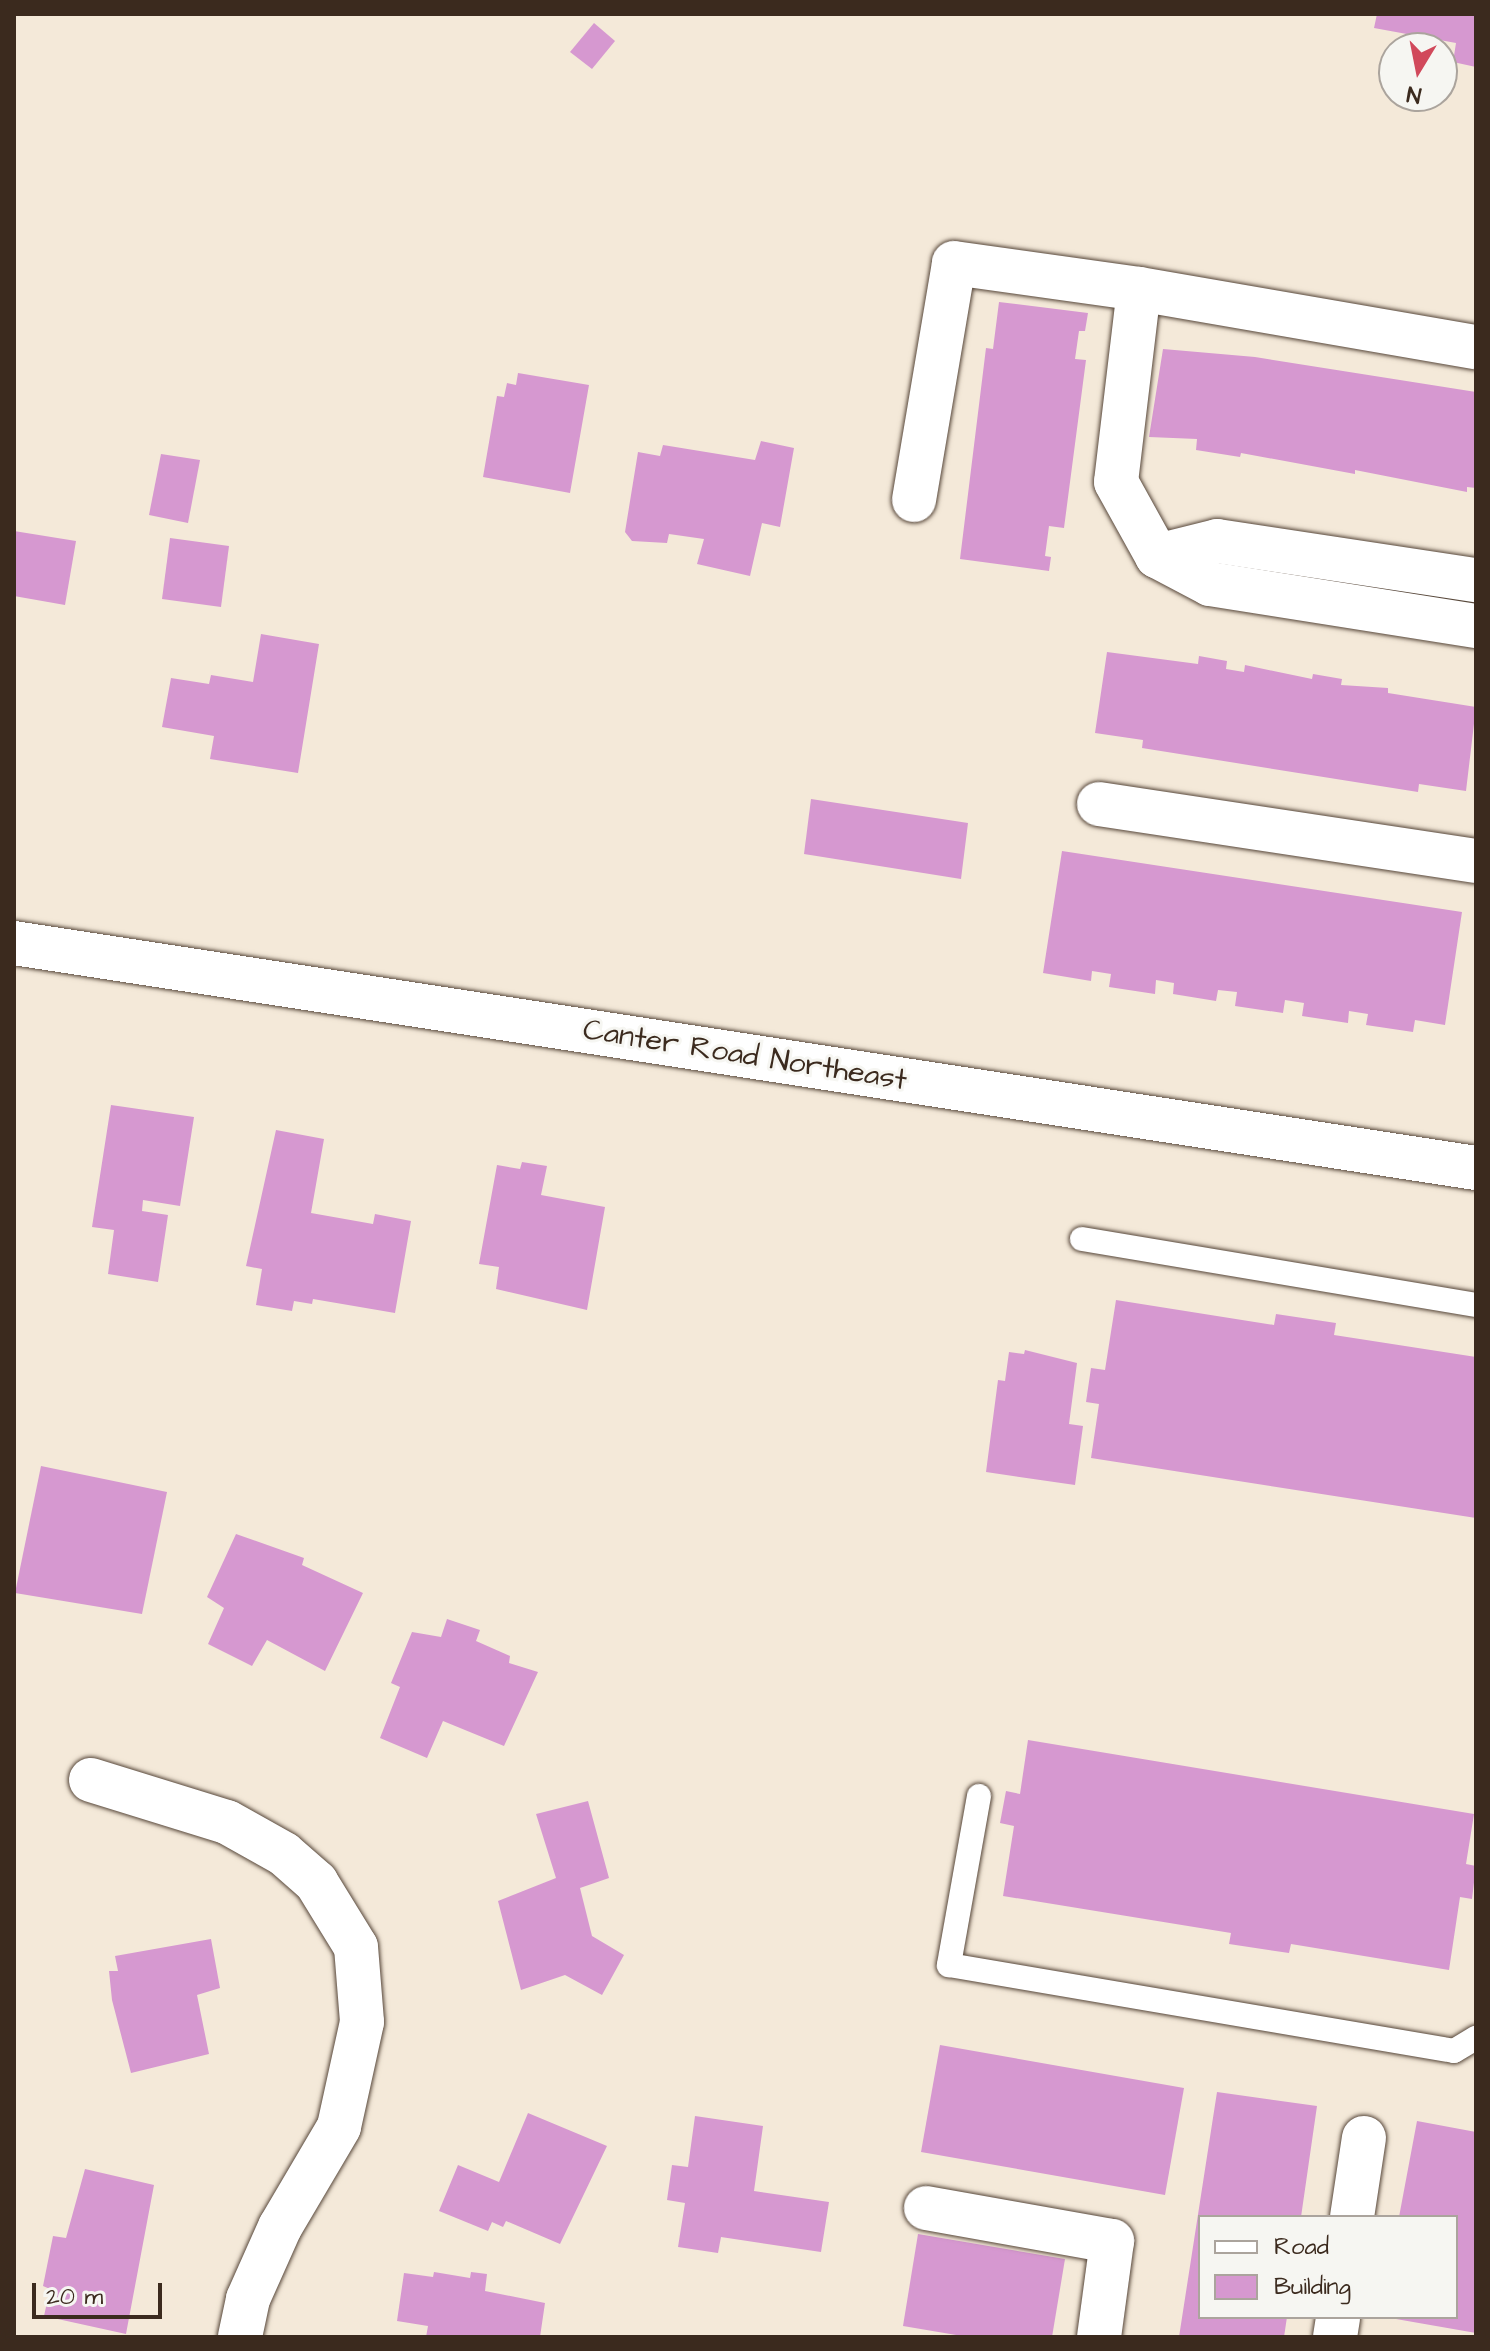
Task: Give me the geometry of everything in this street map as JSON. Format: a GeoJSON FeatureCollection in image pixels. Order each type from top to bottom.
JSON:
{"type":"FeatureCollection","features":[{"type":"Feature","properties":{"kind":"street"},"geometry":{"type":"LineString","coordinates":[[914,500],[954,263],[1139,289],[1476,347]]}},
{"type":"Feature","properties":{"kind":"street"},"geometry":{"type":"LineString","coordinates":[[1139,289],[1116,482],[1157,556],[1210,584],[1476,626]]}},
{"type":"Feature","properties":{"kind":"street"},"geometry":{"type":"LineString","coordinates":[[1157,556],[1217,541],[1476,580]]}},
{"type":"Feature","properties":{"kind":"street"},"geometry":{"type":"LineString","coordinates":[[1099,804],[1476,861]]}},
{"type":"Feature","properties":{"kind":"street","name":"Canter Road Northeast"},"geometry":{"type":"LineString","coordinates":[[14,943],[1476,1168]]}},
{"type":"Feature","properties":{"kind":"street"},"geometry":{"type":"LineString","coordinates":[[91,1780],[227,1822],[284,1854],[316,1882],[356,1947],[362,2022],[339,2127],[280,2227],[248,2299],[240,2337]]}},
{"type":"Feature","properties":{"kind":"street"},"geometry":{"type":"LineString","coordinates":[[1352,2215],[1364,2138]]}},
{"type":"Feature","properties":{"kind":"street"},"geometry":{"type":"LineString","coordinates":[[926,2208],[1112,2241],[1099,2337]]}},
{"type":"Feature","properties":{"kind":"lane"},"geometry":{"type":"LineString","coordinates":[[1082,1239],[1476,1305]]}},
{"type":"Feature","properties":{"kind":"lane"},"geometry":{"type":"LineString","coordinates":[[979,1796],[949,1965],[1454,2051],[1476,2038]]}},
{"type":"Feature","properties":{"kind":"building"},"geometry":{"type":"Polygon","coordinates":[[[1377,14],[1476,14],[1476,67],[1458,63],[1458,32],[1396,32],[1374,28],[1377,14]]]}},
{"type":"Feature","properties":{"kind":"building"},"geometry":{"type":"Polygon","coordinates":[[[594,23],[615,41],[592,69],[570,52],[594,23]]]}},
{"type":"Feature","properties":{"kind":"building"},"geometry":{"type":"Polygon","coordinates":[[[999,302],[1088,313],[1085,331],[1079,331],[1075,359],[1086,360],[1064,528],[1049,526],[1045,556],[1051,557],[1049,571],[960,559],[986,348],[993,349],[999,302]]]}},
{"type":"Feature","properties":{"kind":"building"},"geometry":{"type":"Polygon","coordinates":[[[1163,349],[1255,357],[1476,392],[1476,488],[1467,487],[1467,492],[1355,470],[1355,474],[1241,453],[1240,457],[1196,450],[1197,439],[1149,437],[1163,349]]]}},
{"type":"Feature","properties":{"kind":"building"},"geometry":{"type":"Polygon","coordinates":[[[518,373],[589,385],[570,493],[483,477],[497,396],[504,397],[507,383],[516,385],[518,373]]]}},
{"type":"Feature","properties":{"kind":"building"},"geometry":{"type":"Polygon","coordinates":[[[761,441],[794,448],[780,527],[762,523],[750,576],[697,564],[704,539],[669,534],[667,543],[632,541],[625,532],[638,452],[660,456],[663,445],[755,460],[761,441]]]}},
{"type":"Feature","properties":{"kind":"building"},"geometry":{"type":"Polygon","coordinates":[[[161,454],[200,460],[188,523],[149,515],[161,454]]]}},
{"type":"Feature","properties":{"kind":"building"},"geometry":{"type":"Polygon","coordinates":[[[14,531],[76,541],[65,605],[14,596],[14,531]]]}},
{"type":"Feature","properties":{"kind":"building"},"geometry":{"type":"Polygon","coordinates":[[[170,538],[229,546],[221,607],[162,599],[170,538]]]}},
{"type":"Feature","properties":{"kind":"building"},"geometry":{"type":"Polygon","coordinates":[[[261,634],[319,644],[298,773],[210,759],[214,736],[162,727],[171,678],[209,684],[211,675],[253,682],[261,634]]]}},
{"type":"Feature","properties":{"kind":"building"},"geometry":{"type":"Polygon","coordinates":[[[1107,652],[1198,664],[1199,656],[1227,661],[1226,669],[1244,672],[1245,665],[1312,679],[1313,674],[1342,679],[1341,685],[1388,688],[1388,693],[1476,707],[1466,791],[1419,784],[1418,792],[1142,748],[1143,740],[1095,733],[1107,652]]]}},
{"type":"Feature","properties":{"kind":"building"},"geometry":{"type":"Polygon","coordinates":[[[811,799],[968,823],[961,879],[804,854],[811,799]]]}},
{"type":"Feature","properties":{"kind":"building"},"geometry":{"type":"Polygon","coordinates":[[[1062,851],[1462,912],[1445,1025],[1415,1020],[1413,1032],[1366,1025],[1368,1014],[1349,1011],[1348,1023],[1302,1016],[1304,1003],[1285,1000],[1283,1013],[1235,1006],[1237,992],[1218,990],[1216,1001],[1173,994],[1174,983],[1156,980],[1155,994],[1109,987],[1111,974],[1092,971],[1091,981],[1043,973],[1062,851]]]}},
{"type":"Feature","properties":{"kind":"building"},"geometry":{"type":"Polygon","coordinates":[[[111,1105],[194,1117],[180,1206],[143,1200],[142,1211],[168,1215],[158,1282],[108,1274],[114,1230],[92,1227],[111,1105]]]}},
{"type":"Feature","properties":{"kind":"building"},"geometry":{"type":"Polygon","coordinates":[[[276,1130],[324,1139],[311,1213],[373,1224],[375,1214],[411,1221],[395,1313],[313,1299],[312,1304],[294,1301],[292,1311],[256,1305],[262,1269],[246,1266],[276,1130]]]}},
{"type":"Feature","properties":{"kind":"building"},"geometry":{"type":"Polygon","coordinates":[[[522,1162],[547,1166],[541,1195],[605,1207],[587,1310],[496,1289],[499,1267],[479,1264],[497,1165],[520,1169],[522,1162]]]}},
{"type":"Feature","properties":{"kind":"building"},"geometry":{"type":"Polygon","coordinates":[[[1116,1300],[1274,1325],[1276,1314],[1336,1323],[1334,1335],[1476,1357],[1476,1518],[1091,1458],[1099,1404],[1086,1402],[1091,1368],[1105,1370],[1116,1300]]]}},
{"type":"Feature","properties":{"kind":"building"},"geometry":{"type":"Polygon","coordinates":[[[1025,1350],[1077,1363],[1069,1424],[1083,1426],[1075,1485],[986,1472],[998,1380],[1005,1381],[1009,1352],[1024,1354],[1025,1350]]]}},
{"type":"Feature","properties":{"kind":"building"},"geometry":{"type":"Polygon","coordinates":[[[41,1466],[167,1492],[142,1614],[15,1593],[41,1466]]]}},
{"type":"Feature","properties":{"kind":"building"},"geometry":{"type":"Polygon","coordinates":[[[236,1534],[304,1558],[302,1565],[363,1593],[325,1671],[267,1640],[252,1666],[208,1644],[224,1608],[207,1597],[236,1534]]]}},
{"type":"Feature","properties":{"kind":"building"},"geometry":{"type":"Polygon","coordinates":[[[447,1619],[480,1630],[476,1641],[510,1656],[509,1663],[538,1672],[504,1746],[443,1721],[427,1758],[380,1738],[400,1687],[391,1683],[412,1632],[441,1637],[447,1619]]]}},
{"type":"Feature","properties":{"kind":"building"},"geometry":{"type":"Polygon","coordinates":[[[1028,1740],[1474,1814],[1466,1864],[1476,1866],[1472,1899],[1460,1897],[1449,1970],[1291,1944],[1289,1953],[1229,1944],[1231,1933],[1003,1896],[1014,1826],[1000,1823],[1006,1791],[1020,1794],[1028,1740]]]}},
{"type":"Feature","properties":{"kind":"building"},"geometry":{"type":"Polygon","coordinates":[[[588,1801],[609,1878],[580,1888],[592,1936],[624,1955],[602,1995],[565,1975],[521,1990],[498,1901],[556,1878],[536,1814],[588,1801]]]}},
{"type":"Feature","properties":{"kind":"building"},"geometry":{"type":"Polygon","coordinates":[[[211,1939],[220,1988],[197,1995],[209,2054],[131,2073],[112,2000],[109,1971],[118,1971],[115,1956],[211,1939]]]}},
{"type":"Feature","properties":{"kind":"building"},"geometry":{"type":"Polygon","coordinates":[[[940,2045],[1184,2088],[1165,2195],[921,2152],[940,2045]]]}},
{"type":"Feature","properties":{"kind":"building"},"geometry":{"type":"Polygon","coordinates":[[[1217,2092],[1317,2106],[1301,2215],[1198,2215],[1198,2319],[1287,2319],[1284,2337],[1179,2337],[1217,2092]]]}},
{"type":"Feature","properties":{"kind":"building"},"geometry":{"type":"Polygon","coordinates":[[[528,2113],[607,2146],[560,2244],[506,2221],[503,2227],[492,2222],[488,2231],[439,2211],[458,2165],[499,2182],[528,2113]]]}},
{"type":"Feature","properties":{"kind":"building"},"geometry":{"type":"Polygon","coordinates":[[[695,2116],[763,2126],[754,2191],[829,2202],[821,2252],[721,2237],[718,2253],[678,2247],[685,2203],[667,2200],[672,2165],[688,2167],[695,2116]]]}},
{"type":"Feature","properties":{"kind":"building"},"geometry":{"type":"Polygon","coordinates":[[[1417,2121],[1476,2132],[1476,2333],[1396,2319],[1458,2319],[1458,2215],[1399,2215],[1417,2121]]]}},
{"type":"Feature","properties":{"kind":"building"},"geometry":{"type":"Polygon","coordinates":[[[85,2169],[154,2185],[126,2334],[44,2316],[50,2289],[43,2286],[53,2236],[66,2238],[85,2169]]]}},
{"type":"Feature","properties":{"kind":"building"},"geometry":{"type":"Polygon","coordinates":[[[918,2234],[1065,2259],[1052,2337],[968,2337],[903,2326],[918,2234]]]}},
{"type":"Feature","properties":{"kind":"building"},"geometry":{"type":"Polygon","coordinates":[[[434,2272],[470,2278],[471,2272],[487,2274],[485,2291],[545,2303],[540,2337],[426,2337],[428,2326],[397,2321],[404,2273],[433,2277],[434,2272]]]}}]}
